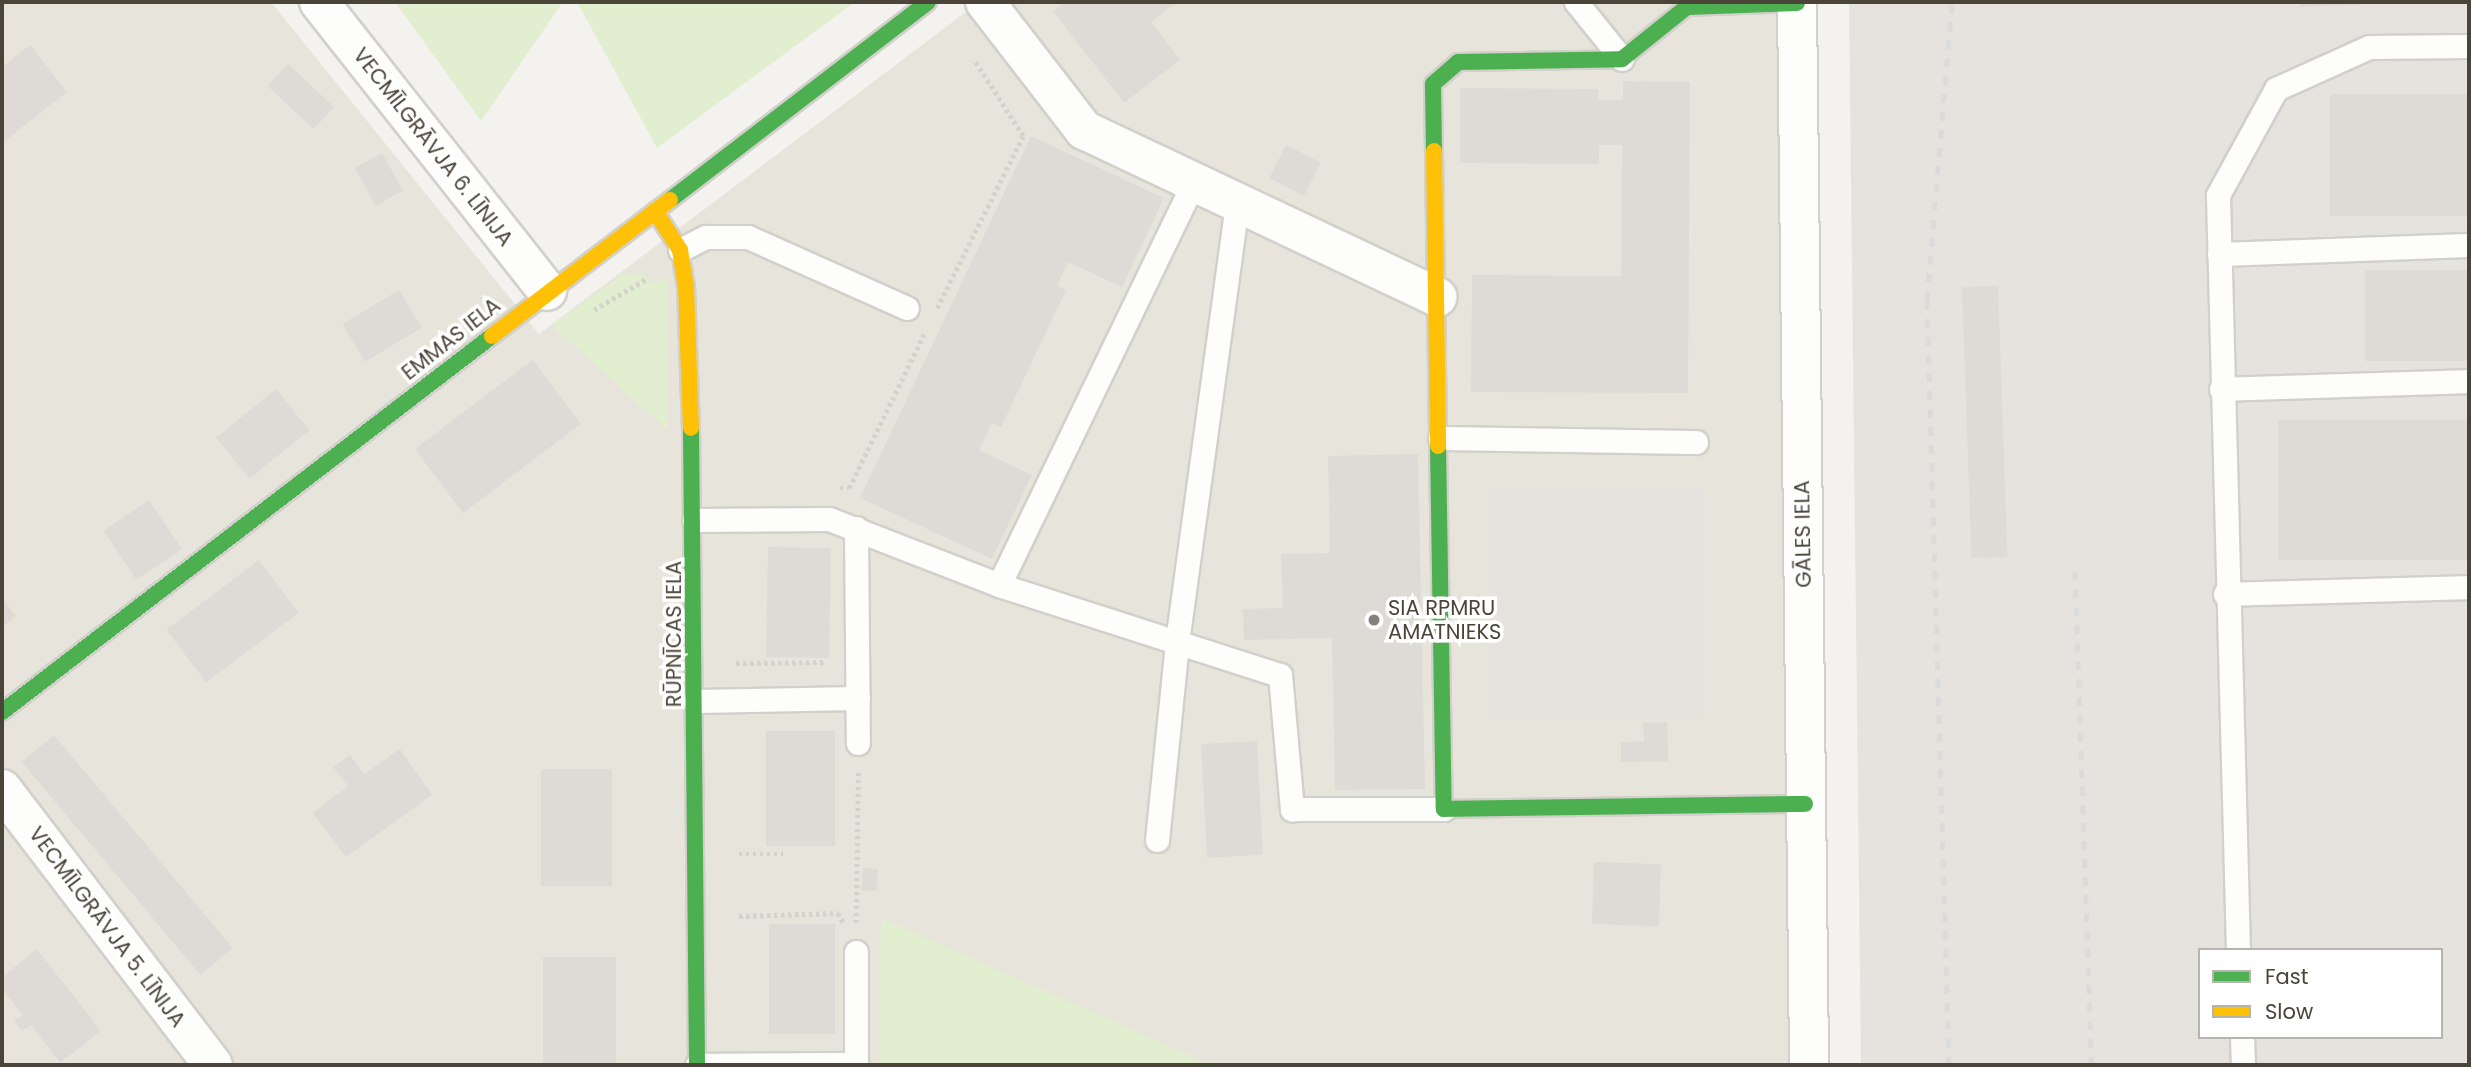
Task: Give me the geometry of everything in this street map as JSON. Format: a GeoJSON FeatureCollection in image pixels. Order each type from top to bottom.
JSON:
{"type":"FeatureCollection","features":[{"type":"Feature","properties":{"kind":"street","name":"VECMĪLGRĀVJA 6. LĪNIJA"},"geometry":{"type":"LineString","coordinates":[[319,2],[547,291]]}},
{"type":"Feature","properties":{"kind":"street","name":"EMMAS IELA"},"geometry":{"type":"LineString","coordinates":[[2,712],[547,291],[928,2]]}},
{"type":"Feature","properties":{"kind":"street"},"geometry":{"type":"LineString","coordinates":[[985,2],[1084,130],[1238,199],[1438,296]]}},
{"type":"Feature","properties":{"kind":"street"},"geometry":{"type":"LineString","coordinates":[[1797,3],[1689,5],[1622,59],[1458,62],[1433,84],[1444,809],[1805,804]]}},
{"type":"Feature","properties":{"kind":"street","name":"GĀLES IELA"},"geometry":{"type":"LineString","coordinates":[[1797,3],[1809,1065]]}},
{"type":"Feature","properties":{"kind":"street","name":"RŪPNĪCAS IELA"},"geometry":{"type":"LineString","coordinates":[[655,211],[680,250],[694,520],[697,1065]]}},
{"type":"Feature","properties":{"kind":"street","name":"VECMĪLGRĀVJA 5. LĪNIJA"},"geometry":{"type":"LineString","coordinates":[[2,789],[212,1065]]}},
{"type":"Feature","properties":{"kind":"lane"},"geometry":{"type":"LineString","coordinates":[[1576,2],[1622,59]]}},
{"type":"Feature","properties":{"kind":"lane"},"geometry":{"type":"LineString","coordinates":[[2238,948],[2225,594],[2218,195],[2276,89],[2370,47],[2469,46]]}},
{"type":"Feature","properties":{"kind":"lane"},"geometry":{"type":"LineString","coordinates":[[999,585],[1195,180]]}},
{"type":"Feature","properties":{"kind":"lane"},"geometry":{"type":"LineString","coordinates":[[1157,841],[1177,642],[1238,199]]}},
{"type":"Feature","properties":{"kind":"lane"},"geometry":{"type":"LineString","coordinates":[[680,250],[706,237],[748,237],[908,308]]}},
{"type":"Feature","properties":{"kind":"lane"},"geometry":{"type":"LineString","coordinates":[[2219,254],[2469,245]]}},
{"type":"Feature","properties":{"kind":"lane"},"geometry":{"type":"LineString","coordinates":[[2221,390],[2469,381]]}},
{"type":"Feature","properties":{"kind":"lane"},"geometry":{"type":"LineString","coordinates":[[1440,438],[1696,442]]}},
{"type":"Feature","properties":{"kind":"lane"},"geometry":{"type":"LineString","coordinates":[[694,520],[829,519],[999,585],[1280,675],[1292,809],[1444,809]]}},
{"type":"Feature","properties":{"kind":"lane"},"geometry":{"type":"LineString","coordinates":[[856,528],[858,743]]}},
{"type":"Feature","properties":{"kind":"lane"},"geometry":{"type":"LineString","coordinates":[[2225,594],[2469,587]]}},
{"type":"Feature","properties":{"kind":"lane"},"geometry":{"type":"LineString","coordinates":[[695,701],[858,698]]}},
{"type":"Feature","properties":{"kind":"lane"},"geometry":{"type":"LineString","coordinates":[[697,1065],[856,1065],[850,942]]}},
{"type":"Feature","properties":{"kind":"lane"},"geometry":{"type":"LineString","coordinates":[[2242,1039],[2243,1065]]}},
{"type":"Feature","properties":{"kind":"path"},"geometry":{"type":"LineString","coordinates":[[736,663],[858,662]]}},
{"type":"Feature","properties":{"kind":"path"},"geometry":{"type":"LineString","coordinates":[[850,942],[858,743]]}},
{"type":"Feature","properties":{"kind":"path"},"geometry":{"type":"LineString","coordinates":[[739,854],[783,854]]}},
{"type":"Feature","properties":{"kind":"path"},"geometry":{"type":"LineString","coordinates":[[739,916],[838,913],[850,942]]}},
{"type":"Feature","properties":{"kind":"shaded area"},"geometry":{"type":"Polygon","coordinates":[[[2,2],[271,2],[539,334],[979,2],[1797,3],[1809,1065],[2,1065],[2,2]]]}},
{"type":"Feature","properties":{"kind":"shaded area"},"geometry":{"type":"Polygon","coordinates":[[[1849,2],[2469,2],[2469,1065],[1861,1065],[1849,2]]]}},
{"type":"Feature","properties":{"kind":"shaded area"},"geometry":{"type":"Polygon","coordinates":[[[1486,486],[1703,486],[1703,716],[1486,716],[1486,486]]]}},
{"type":"Feature","properties":{"kind":"green space"},"geometry":{"type":"Polygon","coordinates":[[[395,2],[563,2],[481,121],[395,2]]]}},
{"type":"Feature","properties":{"kind":"green space"},"geometry":{"type":"Polygon","coordinates":[[[577,2],[855,2],[657,148],[577,2]]]}},
{"type":"Feature","properties":{"kind":"green space"},"geometry":{"type":"Polygon","coordinates":[[[639,273],[655,283],[667,276],[668,430],[551,325],[622,275],[639,273]]]}},
{"type":"Feature","properties":{"kind":"green space"},"geometry":{"type":"Polygon","coordinates":[[[881,918],[1212,1065],[879,1065],[881,918]]]}},
{"type":"Feature","properties":{"kind":"building"},"geometry":{"type":"Polygon","coordinates":[[[1064,2],[1177,2],[1151,22],[1180,60],[1124,103],[1053,11],[1064,2]]]}},
{"type":"Feature","properties":{"kind":"building"},"geometry":{"type":"Polygon","coordinates":[[[2300,2],[2371,2],[2371,4],[2300,7],[2300,2]]]}},
{"type":"Feature","properties":{"kind":"building"},"geometry":{"type":"Polygon","coordinates":[[[30,45],[67,92],[2,143],[2,67],[30,45]]]}},
{"type":"Feature","properties":{"kind":"building"},"geometry":{"type":"Polygon","coordinates":[[[288,64],[334,107],[314,129],[268,86],[288,64]]]}},
{"type":"Feature","properties":{"kind":"building"},"geometry":{"type":"Polygon","coordinates":[[[1623,81],[1690,82],[1688,393],[1471,392],[1472,275],[1621,276],[1622,145],[1599,145],[1599,164],[1460,163],[1460,88],[1598,89],[1598,100],[1623,100],[1623,81]]]}},
{"type":"Feature","properties":{"kind":"building"},"geometry":{"type":"Polygon","coordinates":[[[2330,94],[2469,94],[2469,216],[2330,216],[2330,94]]]}},
{"type":"Feature","properties":{"kind":"building"},"geometry":{"type":"Polygon","coordinates":[[[1031,136],[1164,198],[1122,287],[1068,262],[1057,286],[1066,290],[1001,427],[992,423],[979,450],[1032,475],[992,559],[860,498],[1031,136]]]}},
{"type":"Feature","properties":{"kind":"building"},"geometry":{"type":"Polygon","coordinates":[[[1286,145],[1321,163],[1304,196],[1269,178],[1286,145]]]}},
{"type":"Feature","properties":{"kind":"building"},"geometry":{"type":"Polygon","coordinates":[[[382,153],[403,191],[376,206],[355,168],[382,153]]]}},
{"type":"Feature","properties":{"kind":"building"},"geometry":{"type":"Polygon","coordinates":[[[2365,270],[2469,270],[2469,361],[2365,361],[2365,270]]]}},
{"type":"Feature","properties":{"kind":"building"},"geometry":{"type":"Polygon","coordinates":[[[1998,286],[2007,557],[1971,558],[1962,287],[1998,286]]]}},
{"type":"Feature","properties":{"kind":"building"},"geometry":{"type":"Polygon","coordinates":[[[399,290],[422,328],[365,362],[342,324],[399,290]]]}},
{"type":"Feature","properties":{"kind":"building"},"geometry":{"type":"Polygon","coordinates":[[[533,360],[581,424],[463,513],[415,449],[533,360]]]}},
{"type":"Feature","properties":{"kind":"building"},"geometry":{"type":"Polygon","coordinates":[[[276,389],[309,430],[250,479],[216,437],[276,389]]]}},
{"type":"Feature","properties":{"kind":"building"},"geometry":{"type":"Polygon","coordinates":[[[2278,420],[2469,420],[2469,560],[2278,560],[2278,420]]]}},
{"type":"Feature","properties":{"kind":"building"},"geometry":{"type":"Polygon","coordinates":[[[1418,454],[1425,789],[1335,790],[1332,638],[1244,640],[1243,609],[1283,608],[1281,554],[1330,553],[1328,456],[1418,454]]]}},
{"type":"Feature","properties":{"kind":"building"},"geometry":{"type":"Polygon","coordinates":[[[149,500],[182,549],[136,580],[103,531],[149,500]]]}},
{"type":"Feature","properties":{"kind":"building"},"geometry":{"type":"Polygon","coordinates":[[[768,547],[831,548],[829,658],[766,657],[768,547]]]}},
{"type":"Feature","properties":{"kind":"building"},"geometry":{"type":"Polygon","coordinates":[[[259,560],[299,613],[206,683],[166,630],[259,560]]]}},
{"type":"Feature","properties":{"kind":"building"},"geometry":{"type":"Polygon","coordinates":[[[2,598],[16,616],[2,627],[2,598]]]}},
{"type":"Feature","properties":{"kind":"building"},"geometry":{"type":"Polygon","coordinates":[[[1667,722],[1668,761],[1621,762],[1621,742],[1644,741],[1643,723],[1667,722]]]}},
{"type":"Feature","properties":{"kind":"building"},"geometry":{"type":"Polygon","coordinates":[[[766,731],[835,731],[835,846],[766,846],[766,731]]]}},
{"type":"Feature","properties":{"kind":"building"},"geometry":{"type":"Polygon","coordinates":[[[54,735],[233,948],[201,975],[22,762],[54,735]]]}},
{"type":"Feature","properties":{"kind":"building"},"geometry":{"type":"Polygon","coordinates":[[[1257,741],[1263,855],[1207,858],[1201,744],[1257,741]]]}},
{"type":"Feature","properties":{"kind":"building"},"geometry":{"type":"Polygon","coordinates":[[[400,749],[432,795],[346,857],[313,813],[348,786],[333,767],[350,755],[364,774],[400,749]]]}},
{"type":"Feature","properties":{"kind":"building"},"geometry":{"type":"Polygon","coordinates":[[[541,769],[612,769],[612,886],[541,886],[541,769]]]}},
{"type":"Feature","properties":{"kind":"building"},"geometry":{"type":"Polygon","coordinates":[[[1594,862],[1661,864],[1659,926],[1592,924],[1594,862]]]}},
{"type":"Feature","properties":{"kind":"building"},"geometry":{"type":"Polygon","coordinates":[[[863,868],[878,869],[876,891],[861,890],[863,868]]]}},
{"type":"Feature","properties":{"kind":"building"},"geometry":{"type":"Polygon","coordinates":[[[769,924],[835,924],[835,1034],[769,1034],[769,924]]]}},
{"type":"Feature","properties":{"kind":"building"},"geometry":{"type":"Polygon","coordinates":[[[37,949],[101,1031],[60,1063],[31,1025],[22,1031],[14,1021],[23,1015],[2,989],[2,977],[37,949]]]}},
{"type":"Feature","properties":{"kind":"building"},"geometry":{"type":"Polygon","coordinates":[[[543,957],[616,957],[616,1065],[543,1065],[543,957]]]}},
{"type":"Feature","properties":{"kind":"railway"},"geometry":{"type":"LineString","coordinates":[[1949,1065],[1927,300],[1952,2]]}},
{"type":"Feature","properties":{"kind":"railway"},"geometry":{"type":"LineString","coordinates":[[2075,571],[2091,1065]]}},
{"type":"Feature","properties":{"kind":"traffic: fast"},"geometry":{"type":"LineString","coordinates":[[670,200],[928,2]]}},
{"type":"Feature","properties":{"kind":"traffic: fast"},"geometry":{"type":"LineString","coordinates":[[1434,151],[1433,84],[1458,62],[1622,59],[1687,7],[1797,3]]}},
{"type":"Feature","properties":{"kind":"traffic: fast"},"geometry":{"type":"LineString","coordinates":[[2,712],[492,336]]}},
{"type":"Feature","properties":{"kind":"traffic: fast"},"geometry":{"type":"LineString","coordinates":[[691,428],[697,1065]]}},
{"type":"Feature","properties":{"kind":"traffic: fast"},"geometry":{"type":"LineString","coordinates":[[1438,446],[1444,809],[1805,804]]}},
{"type":"Feature","properties":{"kind":"traffic: slow"},"geometry":{"type":"LineString","coordinates":[[1434,151],[1438,446]]}},
{"type":"Feature","properties":{"kind":"traffic: slow"},"geometry":{"type":"LineString","coordinates":[[492,336],[670,200]]}},
{"type":"Feature","properties":{"kind":"traffic: slow"},"geometry":{"type":"LineString","coordinates":[[655,211],[680,250],[686,286],[691,428]]}},
{"type":"Feature","properties":{"kind":"place","name":"SIA RPMRU AMATNIEKS"},"geometry":{"type":"Point","coordinates":[1374,620]}}]}
